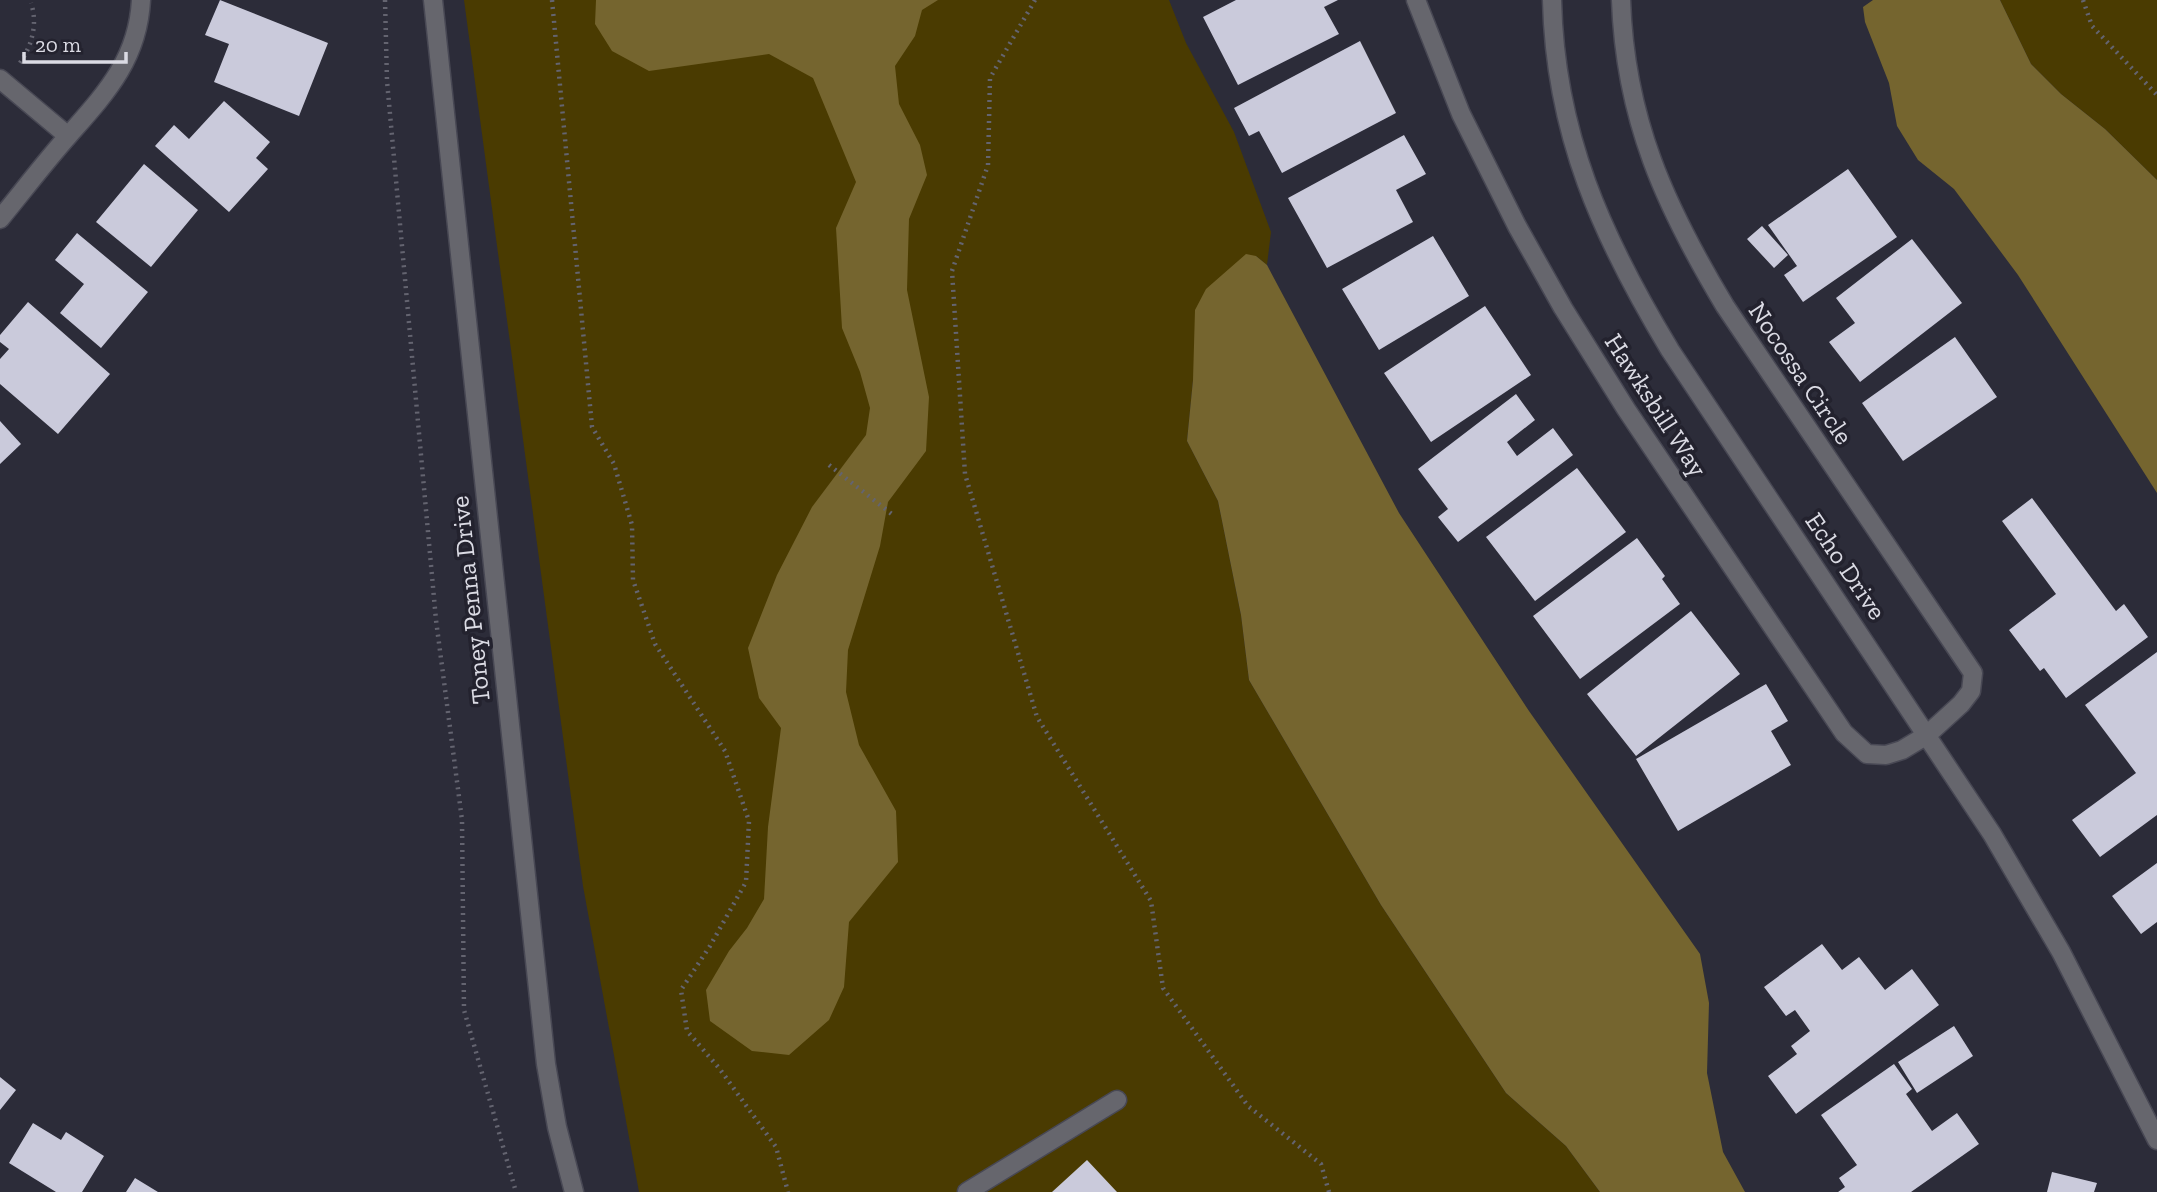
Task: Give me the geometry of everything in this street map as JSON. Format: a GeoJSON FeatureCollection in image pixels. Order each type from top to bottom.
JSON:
{"type":"FeatureCollection","features":[{"type":"Feature","properties":{"kind":"street"},"geometry":{"type":"LineString","coordinates":[[0,219],[104,97],[125,64],[140,24],[141,0]]}},
{"type":"Feature","properties":{"kind":"street","name":"Toney Penna Drive"},"geometry":{"type":"LineString","coordinates":[[433,0],[546,1064],[557,1127],[574,1192]]}},
{"type":"Feature","properties":{"kind":"street","name":"Hawksbill Way"},"geometry":{"type":"LineString","coordinates":[[1416,0],[1461,114],[1517,226],[1563,308],[1626,409],[1844,733],[1867,754],[1886,755],[1902,750],[1927,735]]}},
{"type":"Feature","properties":{"kind":"street","name":"Echo Drive"},"geometry":{"type":"LineString","coordinates":[[1552,0],[1553,36],[1564,113],[1578,163],[1596,212],[1635,292],[1992,834],[2061,952],[2157,1140]]}},
{"type":"Feature","properties":{"kind":"street","name":"Nocossa Circle"},"geometry":{"type":"LineString","coordinates":[[1621,0],[1622,34],[1634,107],[1657,176],[1691,250],[1725,306],[1973,673],[1971,691],[1961,704],[1927,735]]}},
{"type":"Feature","properties":{"kind":"street"},"geometry":{"type":"LineString","coordinates":[[3,81],[68,136]]}},
{"type":"Feature","properties":{"kind":"street"},"geometry":{"type":"LineString","coordinates":[[967,1192],[1117,1100]]}},
{"type":"Feature","properties":{"kind":"path"},"geometry":{"type":"LineString","coordinates":[[385,0],[387,81],[435,606],[462,820],[464,1010],[516,1192]]}},
{"type":"Feature","properties":{"kind":"path"},"geometry":{"type":"LineString","coordinates":[[552,0],[592,427],[614,464],[632,525],[633,580],[655,644],[725,751],[749,821],[746,882],[710,946],[681,990],[687,1031],[719,1068],[776,1147],[788,1192]]}},
{"type":"Feature","properties":{"kind":"path"},"geometry":{"type":"LineString","coordinates":[[1035,0],[990,79],[988,165],[952,271],[965,474],[1037,717],[1151,901],[1163,988],[1248,1106],[1321,1164],[1329,1192]]}},
{"type":"Feature","properties":{"kind":"path"},"geometry":{"type":"LineString","coordinates":[[2083,0],[2092,26],[2157,95]]}},
{"type":"Feature","properties":{"kind":"path"},"geometry":{"type":"LineString","coordinates":[[3,81],[24,57],[33,38],[34,13],[31,3]]}},
{"type":"Feature","properties":{"kind":"path"},"geometry":{"type":"LineString","coordinates":[[829,465],[893,515]]}},
{"type":"Feature","properties":{"kind":"shaded area"},"geometry":{"type":"Polygon","coordinates":[[[464,0],[1169,0],[1186,43],[1234,132],[1271,232],[1267,265],[1256,256],[1193,380],[1187,441],[1218,501],[1241,615],[1249,680],[1381,905],[1506,1093],[1566,1146],[1600,1192],[639,1192],[583,886],[464,0]]]}},
{"type":"Feature","properties":{"kind":"shaded area"},"geometry":{"type":"Polygon","coordinates":[[[596,0],[938,0],[922,10],[915,36],[895,66],[899,104],[920,145],[927,175],[909,219],[907,290],[929,397],[926,451],[888,502],[880,546],[848,650],[846,692],[859,745],[896,811],[898,862],[849,922],[844,987],[829,1020],[789,1055],[752,1051],[710,1021],[706,990],[764,899],[768,827],[781,728],[759,698],[748,648],[777,575],[812,507],[866,435],[870,408],[860,372],[842,328],[836,228],[856,182],[813,78],[769,54],[649,71],[612,51],[595,24],[596,0]]]}},
{"type":"Feature","properties":{"kind":"shaded area"},"geometry":{"type":"Polygon","coordinates":[[[1873,0],[2000,0],[2031,64],[2061,94],[2105,129],[2157,180],[2157,493],[2018,275],[1954,189],[1918,160],[1897,126],[1889,83],[1865,22],[1863,7],[1873,0]]]}},
{"type":"Feature","properties":{"kind":"shaded area"},"geometry":{"type":"Polygon","coordinates":[[[2000,0],[2157,0],[2157,180],[2105,129],[2061,94],[2031,64],[2000,0]]]}},
{"type":"Feature","properties":{"kind":"shaded area"},"geometry":{"type":"Polygon","coordinates":[[[1246,254],[1256,256],[1267,265],[1399,513],[1529,711],[1700,954],[1709,1003],[1707,1073],[1723,1152],[1745,1192],[1600,1192],[1566,1146],[1506,1093],[1381,905],[1249,680],[1241,615],[1218,501],[1187,441],[1193,380],[1195,310],[1206,289],[1246,254]]]}},
{"type":"Feature","properties":{"kind":"building"},"geometry":{"type":"Polygon","coordinates":[[[220,0],[328,43],[299,116],[214,82],[229,44],[205,35],[220,0]]]}},
{"type":"Feature","properties":{"kind":"building"},"geometry":{"type":"Polygon","coordinates":[[[1236,0],[1338,0],[1324,7],[1339,34],[1238,85],[1203,17],[1236,0]]]}},
{"type":"Feature","properties":{"kind":"building"},"geometry":{"type":"Polygon","coordinates":[[[1360,41],[1396,113],[1282,173],[1259,131],[1249,136],[1234,108],[1360,41]]]}},
{"type":"Feature","properties":{"kind":"building"},"geometry":{"type":"Polygon","coordinates":[[[224,101],[270,142],[256,158],[268,169],[229,212],[155,146],[174,125],[189,139],[224,101]]]}},
{"type":"Feature","properties":{"kind":"building"},"geometry":{"type":"Polygon","coordinates":[[[1404,135],[1426,174],[1396,190],[1413,222],[1327,268],[1288,198],[1404,135]]]}},
{"type":"Feature","properties":{"kind":"building"},"geometry":{"type":"Polygon","coordinates":[[[144,164],[198,210],[151,267],[96,222],[144,164]]]}},
{"type":"Feature","properties":{"kind":"building"},"geometry":{"type":"Polygon","coordinates":[[[1848,169],[1897,237],[1803,302],[1784,275],[1797,266],[1768,225],[1848,169]]]}},
{"type":"Feature","properties":{"kind":"building"},"geometry":{"type":"Polygon","coordinates":[[[1762,226],[1788,255],[1774,268],[1747,239],[1762,226]]]}},
{"type":"Feature","properties":{"kind":"building"},"geometry":{"type":"Polygon","coordinates":[[[77,233],[148,292],[101,348],[60,313],[84,284],[55,260],[77,233]]]}},
{"type":"Feature","properties":{"kind":"building"},"geometry":{"type":"Polygon","coordinates":[[[1433,236],[1469,296],[1379,350],[1342,289],[1433,236]]]}},
{"type":"Feature","properties":{"kind":"building"},"geometry":{"type":"Polygon","coordinates":[[[1912,239],[1962,303],[1860,382],[1829,342],[1855,323],[1836,298],[1912,239]]]}},
{"type":"Feature","properties":{"kind":"building"},"geometry":{"type":"Polygon","coordinates":[[[28,302],[110,374],[58,434],[0,384],[0,359],[9,349],[0,342],[0,335],[28,302]]]}},
{"type":"Feature","properties":{"kind":"building"},"geometry":{"type":"Polygon","coordinates":[[[1485,306],[1531,375],[1431,442],[1384,373],[1485,306]]]}},
{"type":"Feature","properties":{"kind":"building"},"geometry":{"type":"Polygon","coordinates":[[[1955,337],[1997,397],[1903,461],[1862,403],[1955,337]]]}},
{"type":"Feature","properties":{"kind":"building"},"geometry":{"type":"Polygon","coordinates":[[[1516,394],[1535,420],[1507,442],[1517,456],[1553,428],[1573,455],[1458,542],[1438,517],[1448,509],[1418,469],[1516,394]]]}},
{"type":"Feature","properties":{"kind":"building"},"geometry":{"type":"Polygon","coordinates":[[[0,421],[21,444],[0,464],[0,421]]]}},
{"type":"Feature","properties":{"kind":"building"},"geometry":{"type":"Polygon","coordinates":[[[1577,468],[1626,532],[1535,601],[1486,537],[1577,468]]]}},
{"type":"Feature","properties":{"kind":"building"},"geometry":{"type":"Polygon","coordinates":[[[2032,498],[2116,611],[2124,604],[2148,637],[2066,698],[2044,668],[2040,671],[2009,630],[2056,594],[2002,521],[2032,498]]]}},
{"type":"Feature","properties":{"kind":"building"},"geometry":{"type":"Polygon","coordinates":[[[1637,538],[1665,576],[1662,579],[1680,604],[1580,679],[1533,616],[1637,538]]]}},
{"type":"Feature","properties":{"kind":"building"},"geometry":{"type":"Polygon","coordinates":[[[1691,611],[1740,674],[1636,756],[1587,694],[1691,611]]]}},
{"type":"Feature","properties":{"kind":"building"},"geometry":{"type":"Polygon","coordinates":[[[2157,652],[2157,815],[2100,857],[2072,820],[2136,773],[2085,705],[2157,652]]]}},
{"type":"Feature","properties":{"kind":"building"},"geometry":{"type":"Polygon","coordinates":[[[1766,684],[1788,721],[1771,731],[1791,765],[1678,831],[1636,759],[1766,684]]]}},
{"type":"Feature","properties":{"kind":"building"},"geometry":{"type":"Polygon","coordinates":[[[2157,863],[2157,922],[2141,934],[2112,896],[2157,863]]]}},
{"type":"Feature","properties":{"kind":"building"},"geometry":{"type":"Polygon","coordinates":[[[1822,944],[1842,970],[1859,957],[1885,990],[1912,969],[1939,1005],[1796,1114],[1768,1076],[1797,1054],[1791,1046],[1810,1031],[1795,1010],[1786,1016],[1764,987],[1822,944]]]}},
{"type":"Feature","properties":{"kind":"building"},"geometry":{"type":"Polygon","coordinates":[[[1954,1026],[1973,1056],[1917,1093],[1898,1062],[1954,1026]]]}},
{"type":"Feature","properties":{"kind":"building"},"geometry":{"type":"Polygon","coordinates":[[[1894,1064],[1912,1089],[1906,1094],[1932,1131],[1957,1113],[1979,1144],[1911,1192],[1838,1192],[1845,1187],[1839,1178],[1857,1165],[1821,1115],[1894,1064]]]}},
{"type":"Feature","properties":{"kind":"building"},"geometry":{"type":"Polygon","coordinates":[[[0,1077],[16,1090],[0,1110],[0,1077]]]}},
{"type":"Feature","properties":{"kind":"building"},"geometry":{"type":"Polygon","coordinates":[[[33,1123],[61,1140],[66,1132],[104,1156],[82,1192],[56,1192],[9,1163],[33,1123]]]}},
{"type":"Feature","properties":{"kind":"building"},"geometry":{"type":"Polygon","coordinates":[[[1087,1160],[1117,1192],[1052,1192],[1087,1160]]]}},
{"type":"Feature","properties":{"kind":"building"},"geometry":{"type":"Polygon","coordinates":[[[2052,1172],[2097,1183],[2094,1192],[2047,1192],[2052,1172]]]}},
{"type":"Feature","properties":{"kind":"building"},"geometry":{"type":"Polygon","coordinates":[[[135,1178],[158,1192],[126,1192],[135,1178]]]}}]}
